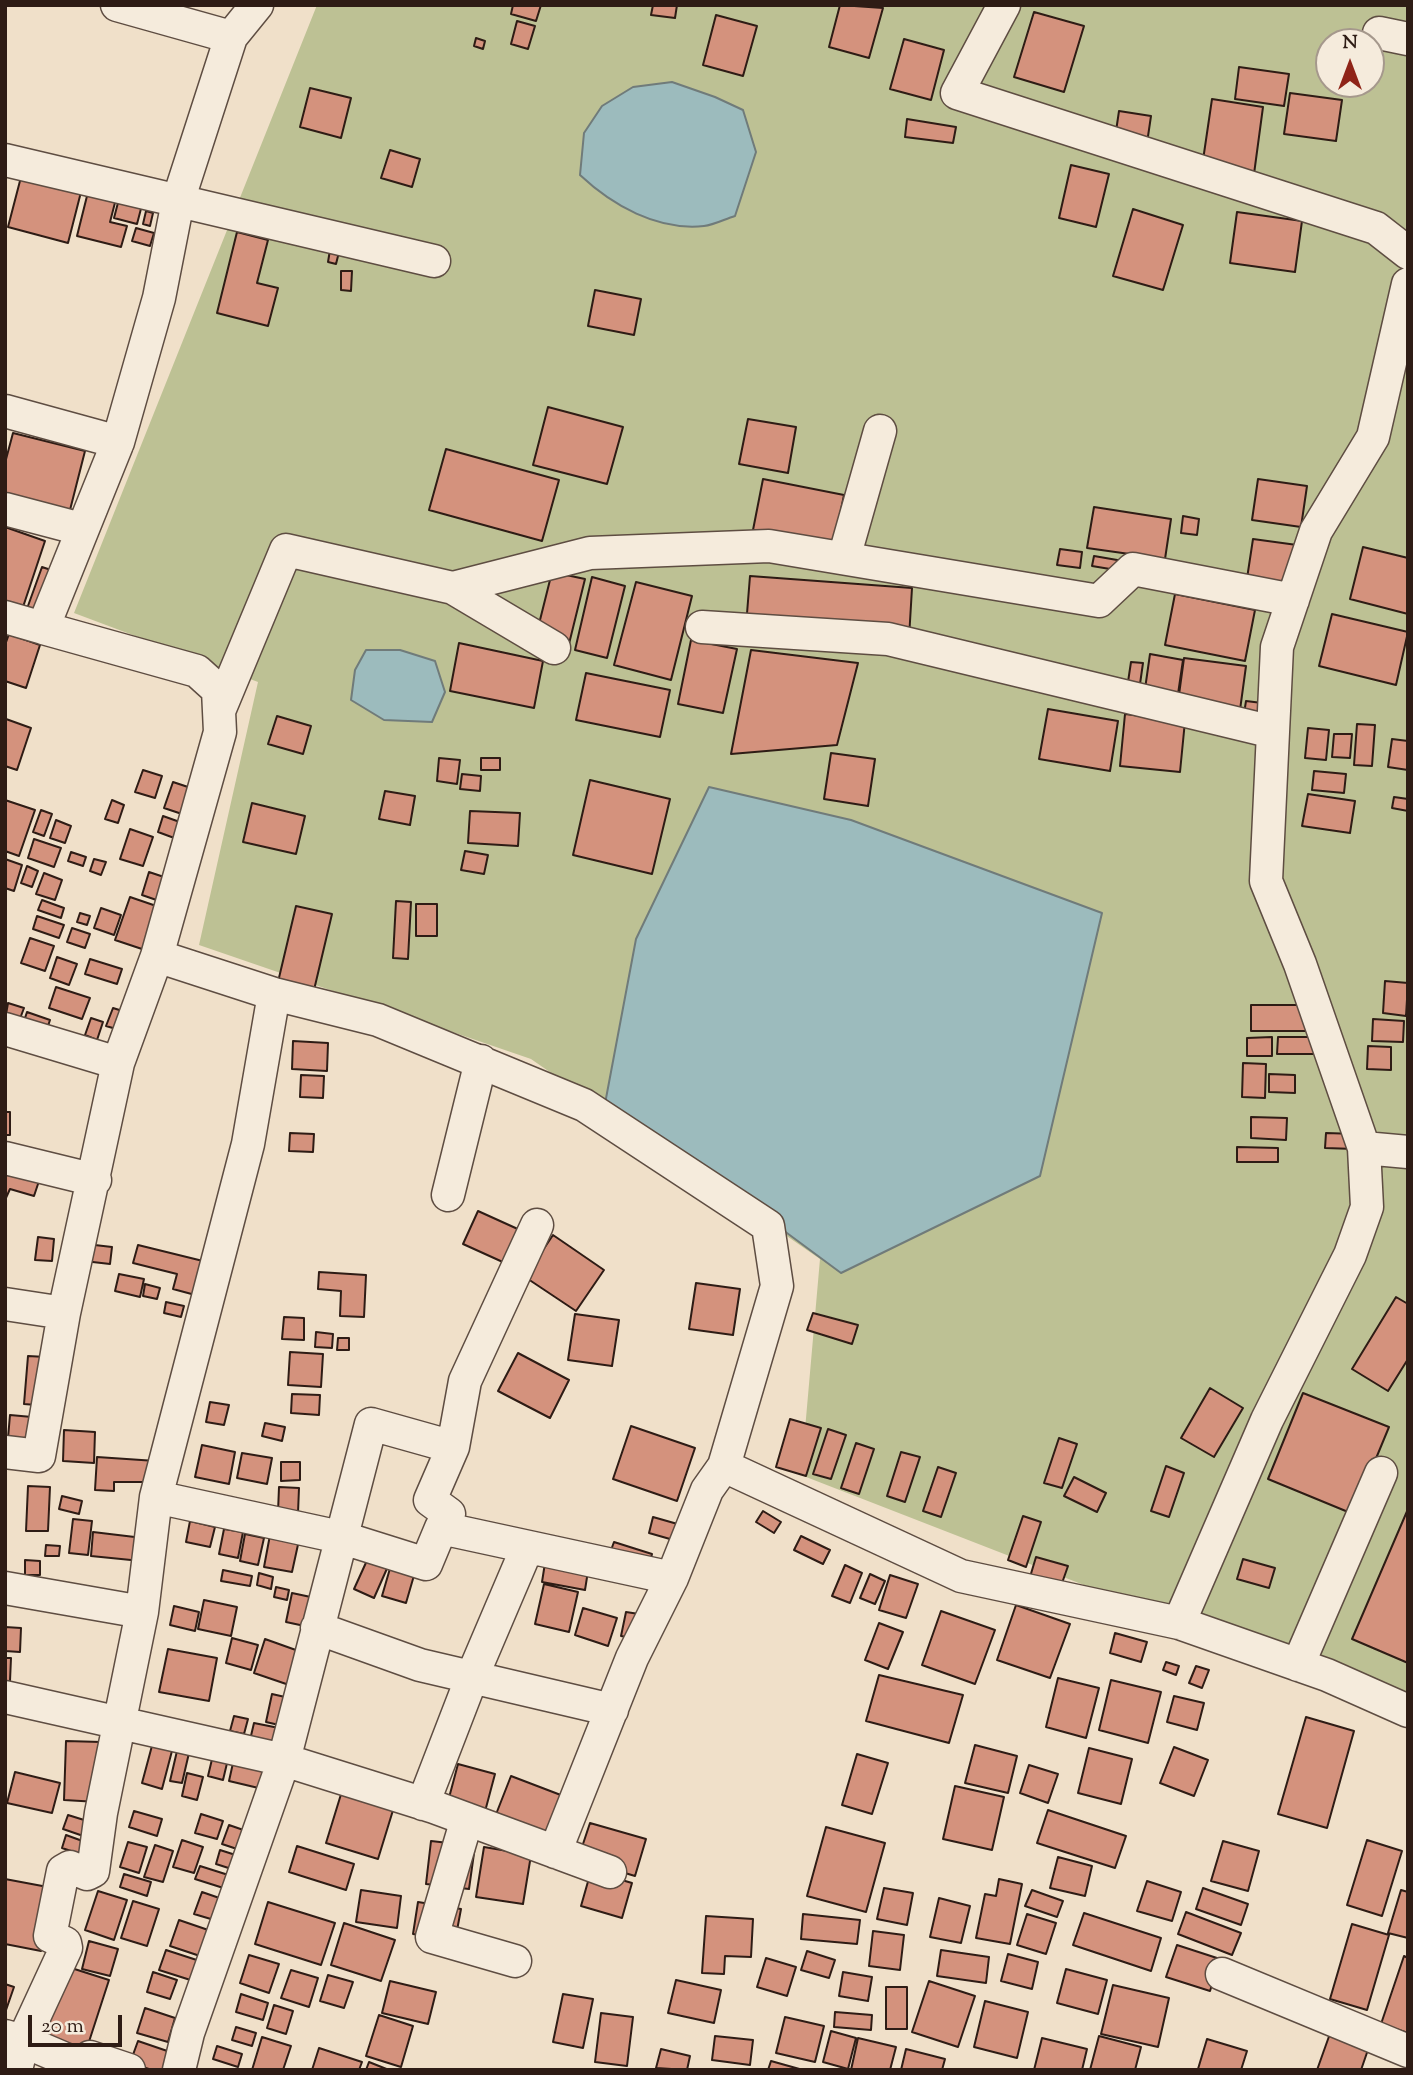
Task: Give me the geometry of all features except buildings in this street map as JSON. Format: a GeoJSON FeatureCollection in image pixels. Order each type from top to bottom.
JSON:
{"type":"FeatureCollection","features":[{"type":"Feature","properties":{"kind":"street"},"geometry":{"type":"LineString","coordinates":[[117,5],[231,37]]}},
{"type":"Feature","properties":{"kind":"street"},"geometry":{"type":"LineString","coordinates":[[43,628],[118,442],[159,298],[178,201],[231,37],[257,5]]}},
{"type":"Feature","properties":{"kind":"street"},"geometry":{"type":"LineString","coordinates":[[1004,5],[957,93],[1376,228],[1408,253]]}},
{"type":"Feature","properties":{"kind":"street"},"geometry":{"type":"LineString","coordinates":[[5,160],[434,261]]}},
{"type":"Feature","properties":{"kind":"street"},"geometry":{"type":"LineString","coordinates":[[1179,1623],[1267,1420],[1350,1255],[1367,1207],[1364,1148],[1300,964],[1266,881],[1277,647],[1316,531],[1373,437],[1408,284]]}},
{"type":"Feature","properties":{"kind":"street"},"geometry":{"type":"LineString","coordinates":[[5,411],[118,442]]}},
{"type":"Feature","properties":{"kind":"street"},"geometry":{"type":"LineString","coordinates":[[844,558],[880,431]]}},
{"type":"Feature","properties":{"kind":"street"},"geometry":{"type":"LineString","coordinates":[[5,509],[82,529]]}},
{"type":"Feature","properties":{"kind":"street"},"geometry":{"type":"LineString","coordinates":[[453,588],[590,553],[769,546],[1098,601],[1133,569],[1293,600]]}},
{"type":"Feature","properties":{"kind":"street"},"geometry":{"type":"LineString","coordinates":[[219,711],[286,550],[453,588],[554,648]]}},
{"type":"Feature","properties":{"kind":"street"},"geometry":{"type":"LineString","coordinates":[[5,617],[197,671],[218,690],[220,732],[158,956],[118,1063],[95,1180],[64,1313],[39,1456],[5,1452]]}},
{"type":"Feature","properties":{"kind":"street"},"geometry":{"type":"LineString","coordinates":[[702,627],[888,639],[1273,732]]}},
{"type":"Feature","properties":{"kind":"street"},"geometry":{"type":"LineString","coordinates":[[158,956],[274,994],[378,1020],[584,1105],[768,1226],[777,1286],[724,1466],[707,1490],[672,1578],[632,1658],[555,1852]]}},
{"type":"Feature","properties":{"kind":"street"},"geometry":{"type":"LineString","coordinates":[[129,2070],[90,2057],[83,2068],[15,2049],[66,1945],[50,1936],[63,1871],[70,1867],[87,1874],[93,1871],[118,1724],[142,1612],[156,1497],[248,1144],[274,994]]}},
{"type":"Feature","properties":{"kind":"street"},"geometry":{"type":"LineString","coordinates":[[5,1028],[118,1063]]}},
{"type":"Feature","properties":{"kind":"street"},"geometry":{"type":"LineString","coordinates":[[448,1195],[481,1061]]}},
{"type":"Feature","properties":{"kind":"street"},"geometry":{"type":"LineString","coordinates":[[1364,1148],[1408,1152]]}},
{"type":"Feature","properties":{"kind":"street"},"geometry":{"type":"LineString","coordinates":[[5,1158],[95,1180]]}},
{"type":"Feature","properties":{"kind":"street"},"geometry":{"type":"LineString","coordinates":[[156,1497],[340,1537],[426,1564],[449,1514],[430,1500],[453,1447],[465,1381],[537,1225]]}},
{"type":"Feature","properties":{"kind":"street"},"geometry":{"type":"LineString","coordinates":[[5,1304],[64,1313]]}},
{"type":"Feature","properties":{"kind":"street"},"geometry":{"type":"LineString","coordinates":[[179,2070],[188,2033],[284,1760],[371,1424],[453,1447]]}},
{"type":"Feature","properties":{"kind":"street"},"geometry":{"type":"LineString","coordinates":[[724,1466],[961,1576],[1179,1623],[1298,1665],[1408,1711]]}},
{"type":"Feature","properties":{"kind":"street"},"geometry":{"type":"LineString","coordinates":[[1298,1665],[1381,1473]]}},
{"type":"Feature","properties":{"kind":"street"},"geometry":{"type":"LineString","coordinates":[[442,1528],[672,1578]]}},
{"type":"Feature","properties":{"kind":"street"},"geometry":{"type":"LineString","coordinates":[[423,1804],[472,1677],[527,1548]]}},
{"type":"Feature","properties":{"kind":"street"},"geometry":{"type":"LineString","coordinates":[[5,1588],[142,1612]]}},
{"type":"Feature","properties":{"kind":"street"},"geometry":{"type":"LineString","coordinates":[[317,1628],[420,1665],[612,1710]]}},
{"type":"Feature","properties":{"kind":"street"},"geometry":{"type":"LineString","coordinates":[[5,1697],[284,1760],[467,1819],[610,1872]]}},
{"type":"Feature","properties":{"kind":"street"},"geometry":{"type":"LineString","coordinates":[[467,1819],[432,1937],[516,1961]]}},
{"type":"Feature","properties":{"kind":"street"},"geometry":{"type":"LineString","coordinates":[[1222,1974],[1408,2051]]}},
{"type":"Feature","properties":{"kind":"green space"},"geometry":{"type":"Polygon","coordinates":[[[317,5],[1408,5],[1408,1711],[801,1475],[820,1259],[531,1059],[199,945],[258,682],[74,613],[317,5]]]}},
{"type":"Feature","properties":{"kind":"water"},"geometry":{"type":"Polygon","coordinates":[[[672,82],[743,110],[756,152],[735,216],[704,226],[669,224],[653,220],[621,206],[580,175],[584,133],[602,106],[633,87],[672,82]]]}},
{"type":"Feature","properties":{"kind":"water"},"geometry":{"type":"Polygon","coordinates":[[[366,650],[400,650],[435,661],[445,692],[432,722],[384,720],[351,700],[355,670],[366,650]]]}},
{"type":"Feature","properties":{"kind":"water"},"geometry":{"type":"Polygon","coordinates":[[[709,787],[851,820],[1102,913],[1040,1176],[841,1273],[718,1182],[604,1109],[636,939],[709,787]]]}}]}
